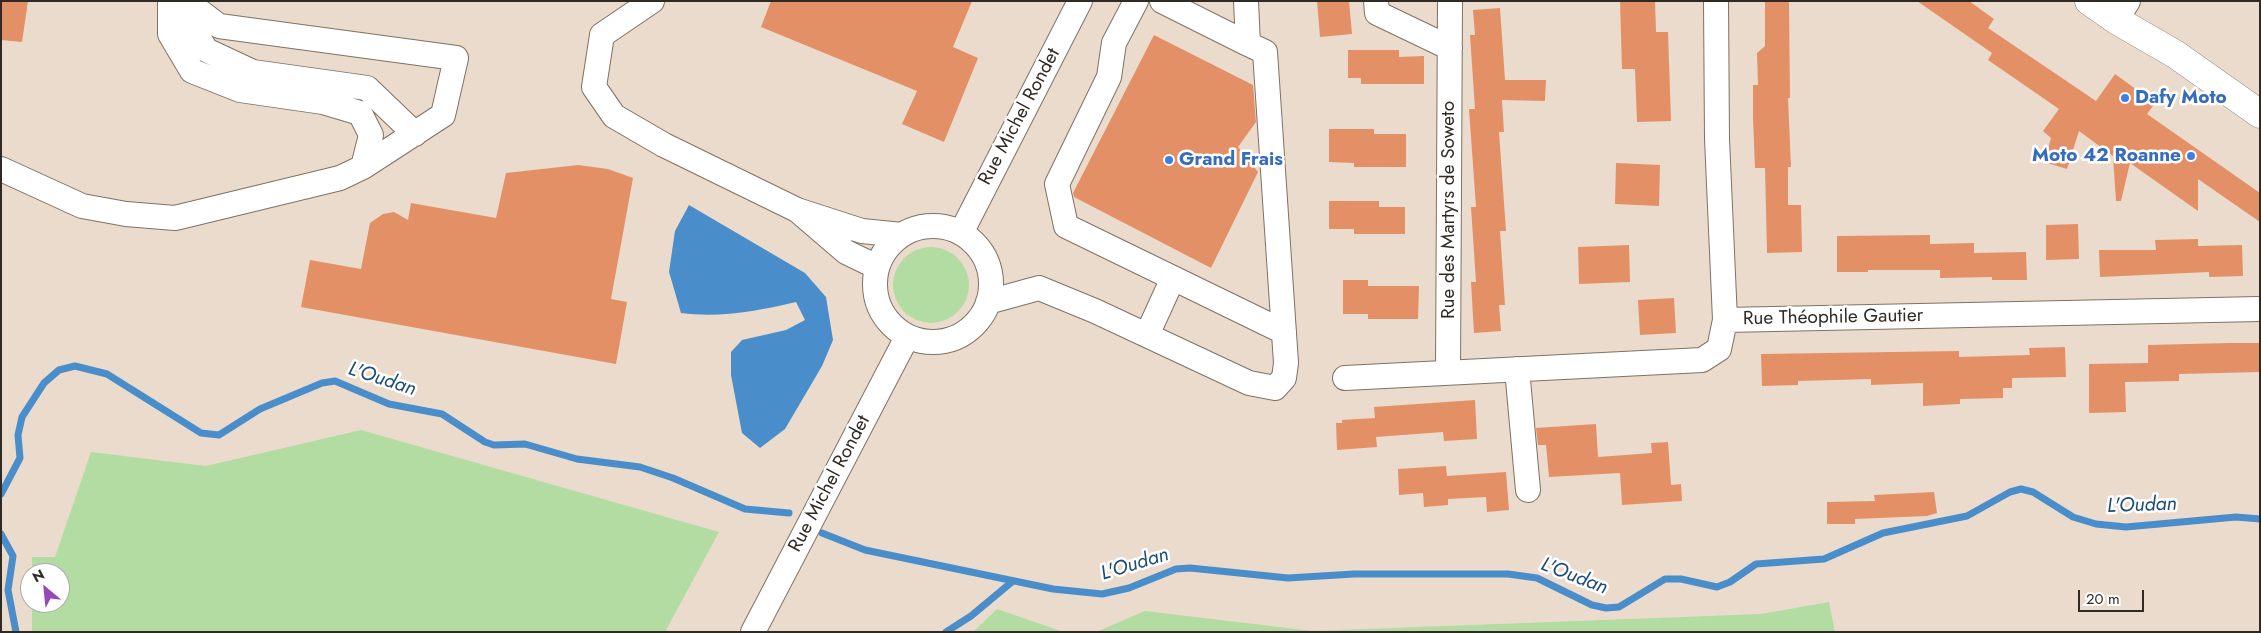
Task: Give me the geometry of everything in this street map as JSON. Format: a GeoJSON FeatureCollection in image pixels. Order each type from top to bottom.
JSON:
{"type":"FeatureCollection","features":[{"type":"Feature","properties":{"kind":"main road"},"geometry":{"type":"LineString","coordinates":[[2092,2],[2122,7],[2175,54],[2260,114]]}},
{"type":"Feature","properties":{"kind":"street"},"geometry":{"type":"LineString","coordinates":[[170,1],[170,34],[192,71],[240,90],[323,102],[360,114],[370,135],[363,167]]}},
{"type":"Feature","properties":{"kind":"street"},"geometry":{"type":"LineString","coordinates":[[177,1],[206,50],[253,72],[367,88],[415,134]]}},
{"type":"Feature","properties":{"kind":"street"},"geometry":{"type":"LineString","coordinates":[[1,169],[82,206],[126,214],[175,218],[340,178],[363,167],[443,115],[456,58],[219,26],[186,1]]}},
{"type":"Feature","properties":{"kind":"street"},"geometry":{"type":"LineString","coordinates":[[652,1],[602,35],[594,87],[614,116],[664,145],[797,210],[862,231],[902,235]]}},
{"type":"Feature","properties":{"kind":"street","name":"Rue Michel Rondet"},"geometry":{"type":"LineString","coordinates":[[960,233],[1080,1]]}},
{"type":"Feature","properties":{"kind":"street"},"geometry":{"type":"LineString","coordinates":[[1136,1],[1114,43],[1109,77],[1057,184],[1066,226],[1284,332]]}},
{"type":"Feature","properties":{"kind":"street"},"geometry":{"type":"LineString","coordinates":[[988,302],[1039,288],[1147,335],[1249,383],[1275,388],[1284,378],[1286,363],[1265,52],[1162,1]]}},
{"type":"Feature","properties":{"kind":"street"},"geometry":{"type":"LineString","coordinates":[[1246,1],[1248,44]]}},
{"type":"Feature","properties":{"kind":"street"},"geometry":{"type":"LineString","coordinates":[[1376,1],[1377,13],[1450,48]]}},
{"type":"Feature","properties":{"kind":"street","name":"Rue des Martyrs de Soweto"},"geometry":{"type":"LineString","coordinates":[[1448,372],[1450,1]]}},
{"type":"Feature","properties":{"kind":"street","name":"Rue Théophile Gautier"},"geometry":{"type":"LineString","coordinates":[[1716,1],[1717,139],[1724,320],[2260,309]]}},
{"type":"Feature","properties":{"kind":"street"},"geometry":{"type":"LineString","coordinates":[[797,210],[846,252],[877,267]]}},
{"type":"Feature","properties":{"kind":"street"},"geometry":{"type":"LineString","coordinates":[[931,226],[946,228],[960,233],[976,246],[987,262],[991,282],[988,302],[979,319],[964,333],[946,341],[926,342],[907,337],[893,328],[880,307],[874,284],[877,267],[891,244],[902,235],[916,229],[931,226]]}},
{"type":"Feature","properties":{"kind":"street"},"geometry":{"type":"LineString","coordinates":[[1147,335],[1173,278]]}},
{"type":"Feature","properties":{"kind":"street"},"geometry":{"type":"LineString","coordinates":[[1345,378],[1702,360],[1719,348],[1724,320]]}},
{"type":"Feature","properties":{"kind":"street","name":"Rue Michel Rondet"},"geometry":{"type":"LineString","coordinates":[[753,632],[907,337]]}},
{"type":"Feature","properties":{"kind":"street"},"geometry":{"type":"LineString","coordinates":[[1517,369],[1528,490]]}},
{"type":"Feature","properties":{"kind":"green space"},"geometry":{"type":"Polygon","coordinates":[[[924,247],[938,247],[952,253],[963,264],[969,278],[966,300],[958,312],[938,323],[924,323],[910,317],[899,306],[893,292],[893,278],[899,264],[910,253],[924,247]]]}},
{"type":"Feature","properties":{"kind":"green space"},"geometry":{"type":"Polygon","coordinates":[[[361,430],[719,532],[665,632],[32,632],[32,613],[70,613],[70,563],[32,563],[32,557],[55,557],[91,452],[206,466],[361,430]]]}},
{"type":"Feature","properties":{"kind":"green space"},"geometry":{"type":"Polygon","coordinates":[[[1829,602],[1835,632],[1096,632],[1145,611],[1313,631],[1761,614],[1829,602]]]}},
{"type":"Feature","properties":{"kind":"green space"},"geometry":{"type":"Polygon","coordinates":[[[997,609],[1064,632],[973,632],[997,609]]]}},
{"type":"Feature","properties":{"kind":"water"},"geometry":{"type":"Polygon","coordinates":[[[689,205],[805,273],[826,297],[833,340],[822,366],[785,429],[760,448],[742,433],[731,375],[731,352],[742,340],[786,330],[805,320],[796,302],[739,313],[710,315],[681,313],[669,272],[675,231],[689,205]]]}},
{"type":"Feature","properties":{"kind":"building"},"geometry":{"type":"Polygon","coordinates":[[[1,1],[28,1],[22,42],[1,40],[1,1]]]}},
{"type":"Feature","properties":{"kind":"building"},"geometry":{"type":"Polygon","coordinates":[[[771,1],[972,1],[953,47],[978,58],[944,142],[902,124],[917,91],[761,27],[771,1]]]}},
{"type":"Feature","properties":{"kind":"building"},"geometry":{"type":"Polygon","coordinates":[[[1317,1],[1349,1],[1352,34],[1320,37],[1317,1]]]}},
{"type":"Feature","properties":{"kind":"building"},"geometry":{"type":"Polygon","coordinates":[[[1620,1],[1655,1],[1656,32],[1668,32],[1671,121],[1637,122],[1635,69],[1622,69],[1620,1]]]}},
{"type":"Feature","properties":{"kind":"building"},"geometry":{"type":"Polygon","coordinates":[[[1765,1],[1789,1],[1790,98],[1788,98],[1791,167],[1788,167],[1788,205],[1801,205],[1802,252],[1767,253],[1765,168],[1755,168],[1753,117],[1753,85],[1758,85],[1757,53],[1765,46],[1765,1]]]}},
{"type":"Feature","properties":{"kind":"building"},"geometry":{"type":"Polygon","coordinates":[[[1917,1],[1969,1],[1994,19],[1988,28],[2096,101],[2115,74],[2155,103],[2147,114],[2260,193],[2260,222],[2198,179],[2198,211],[2130,163],[2121,201],[2116,201],[2113,156],[2079,131],[2067,169],[2044,162],[2051,138],[2043,131],[2059,109],[1988,60],[1992,53],[1917,1]]]}},
{"type":"Feature","properties":{"kind":"building"},"geometry":{"type":"Polygon","coordinates":[[[1500,8],[1505,80],[1546,80],[1545,101],[1502,100],[1504,132],[1499,132],[1506,231],[1500,231],[1505,305],[1499,305],[1501,331],[1474,333],[1471,282],[1476,282],[1471,207],[1476,207],[1469,109],[1475,109],[1470,35],[1475,35],[1473,10],[1500,8]]]}},
{"type":"Feature","properties":{"kind":"building","name":"Grand Frais"},"geometry":{"type":"Polygon","coordinates":[[[1154,35],[1253,85],[1256,122],[1238,147],[1258,172],[1211,268],[1074,197],[1073,193],[1154,35]]]}},
{"type":"Feature","properties":{"kind":"building"},"geometry":{"type":"Polygon","coordinates":[[[1348,50],[1399,50],[1399,57],[1424,56],[1424,84],[1361,84],[1361,78],[1348,78],[1348,50]]]}},
{"type":"Feature","properties":{"kind":"building"},"geometry":{"type":"Polygon","coordinates":[[[1329,129],[1374,129],[1374,134],[1406,134],[1406,167],[1354,167],[1354,163],[1329,162],[1329,129]]]}},
{"type":"Feature","properties":{"kind":"building"},"geometry":{"type":"Polygon","coordinates":[[[1616,163],[1660,165],[1659,206],[1615,204],[1616,163]]]}},
{"type":"Feature","properties":{"kind":"building"},"geometry":{"type":"Polygon","coordinates":[[[578,165],[608,169],[633,178],[611,299],[627,302],[616,364],[301,307],[310,260],[361,269],[370,223],[383,214],[394,212],[408,220],[411,203],[496,218],[506,173],[578,165]]]}},
{"type":"Feature","properties":{"kind":"building"},"geometry":{"type":"Polygon","coordinates":[[[1329,201],[1379,201],[1379,207],[1405,207],[1405,234],[1354,234],[1354,229],[1329,229],[1329,201]]]}},
{"type":"Feature","properties":{"kind":"building"},"geometry":{"type":"Polygon","coordinates":[[[2078,224],[2079,259],[2046,260],[2046,225],[2078,224]]]}},
{"type":"Feature","properties":{"kind":"building"},"geometry":{"type":"Polygon","coordinates":[[[1930,235],[1930,244],[1974,243],[1974,253],[2026,252],[2027,280],[1992,280],[1992,277],[1940,278],[1940,270],[1837,272],[1837,236],[1930,235]]]}},
{"type":"Feature","properties":{"kind":"building"},"geometry":{"type":"Polygon","coordinates":[[[2198,239],[2198,246],[2242,245],[2243,276],[2209,277],[2209,272],[2100,277],[2099,250],[2156,250],[2155,240],[2198,239]]]}},
{"type":"Feature","properties":{"kind":"building"},"geometry":{"type":"Polygon","coordinates":[[[1629,245],[1630,282],[1579,284],[1578,247],[1629,245]]]}},
{"type":"Feature","properties":{"kind":"building"},"geometry":{"type":"Polygon","coordinates":[[[1343,280],[1368,280],[1368,286],[1419,286],[1418,319],[1368,319],[1368,314],[1343,314],[1343,280]]]}},
{"type":"Feature","properties":{"kind":"building"},"geometry":{"type":"Polygon","coordinates":[[[1674,298],[1676,333],[1640,335],[1638,300],[1674,298]]]}},
{"type":"Feature","properties":{"kind":"building"},"geometry":{"type":"Polygon","coordinates":[[[2260,343],[2260,372],[2179,374],[2179,381],[2125,382],[2126,412],[2089,413],[2089,364],[2148,363],[2148,345],[2260,343]]]}},
{"type":"Feature","properties":{"kind":"building"},"geometry":{"type":"Polygon","coordinates":[[[2065,347],[2066,377],[2012,378],[2012,388],[2003,388],[2003,398],[1960,399],[1960,404],[1923,406],[1923,383],[1871,385],[1871,379],[1798,381],[1798,385],[1762,386],[1761,354],[1959,351],[1959,357],[2030,355],[2029,348],[2065,347]]]}},
{"type":"Feature","properties":{"kind":"building"},"geometry":{"type":"Polygon","coordinates":[[[1475,400],[1477,439],[1444,441],[1443,432],[1376,437],[1377,447],[1337,450],[1336,423],[1342,423],[1342,420],[1375,418],[1374,407],[1475,400]]]}},
{"type":"Feature","properties":{"kind":"building"},"geometry":{"type":"Polygon","coordinates":[[[1596,424],[1598,457],[1652,453],[1651,443],[1668,442],[1671,485],[1681,484],[1682,501],[1622,505],[1620,473],[1549,477],[1546,445],[1538,445],[1536,428],[1596,424]]]}},
{"type":"Feature","properties":{"kind":"building"},"geometry":{"type":"Polygon","coordinates":[[[1446,466],[1447,476],[1506,472],[1509,510],[1487,512],[1486,497],[1448,499],[1448,505],[1424,507],[1423,493],[1399,495],[1398,469],[1446,466]]]}},
{"type":"Feature","properties":{"kind":"building"},"geometry":{"type":"Polygon","coordinates":[[[1934,492],[1937,513],[1927,516],[1855,519],[1855,524],[1827,524],[1827,502],[1875,501],[1874,495],[1934,492]]]}},
{"type":"Feature","properties":{"kind":"waterway","name":"L'Oudan"},"geometry":{"type":"LineString","coordinates":[[1,494],[20,458],[18,435],[22,417],[44,383],[59,370],[75,366],[107,374],[201,433],[219,435],[260,409],[322,383],[335,381],[389,404],[442,414],[485,442],[494,445],[525,444],[577,459],[640,467],[673,478],[745,509],[789,513]]}},
{"type":"Feature","properties":{"kind":"waterway","name":"L'Oudan"},"geometry":{"type":"LineString","coordinates":[[822,533],[865,550],[1053,589],[1102,594],[1129,588],[1176,569],[1190,568],[1288,578],[1354,574],[1508,574],[1537,578],[1592,605],[1606,608],[1619,607],[1665,579],[1681,579],[1717,587],[1730,582],[1756,564],[1824,559],[1883,533],[1967,516],[2010,492],[2021,489],[2033,492],[2073,517],[2096,524],[2126,527],[2236,517],[2260,519]]}},
{"type":"Feature","properties":{"kind":"waterway","name":"L'Oudan"},"geometry":{"type":"LineString","coordinates":[[1,534],[13,556],[8,590],[16,632]]}},
{"type":"Feature","properties":{"kind":"waterway"},"geometry":{"type":"LineString","coordinates":[[946,632],[971,616],[1013,581]]}},
{"type":"Feature","properties":{"kind":"place","name":"Dafy Moto"},"geometry":{"type":"Point","coordinates":[2125,98]}},
{"type":"Feature","properties":{"kind":"place","name":"Moto 42 Roanne"},"geometry":{"type":"Point","coordinates":[2191,156]}},
{"type":"Feature","properties":{"kind":"place","name":"Grand Frais"},"geometry":{"type":"Point","coordinates":[1169,160]}}]}
